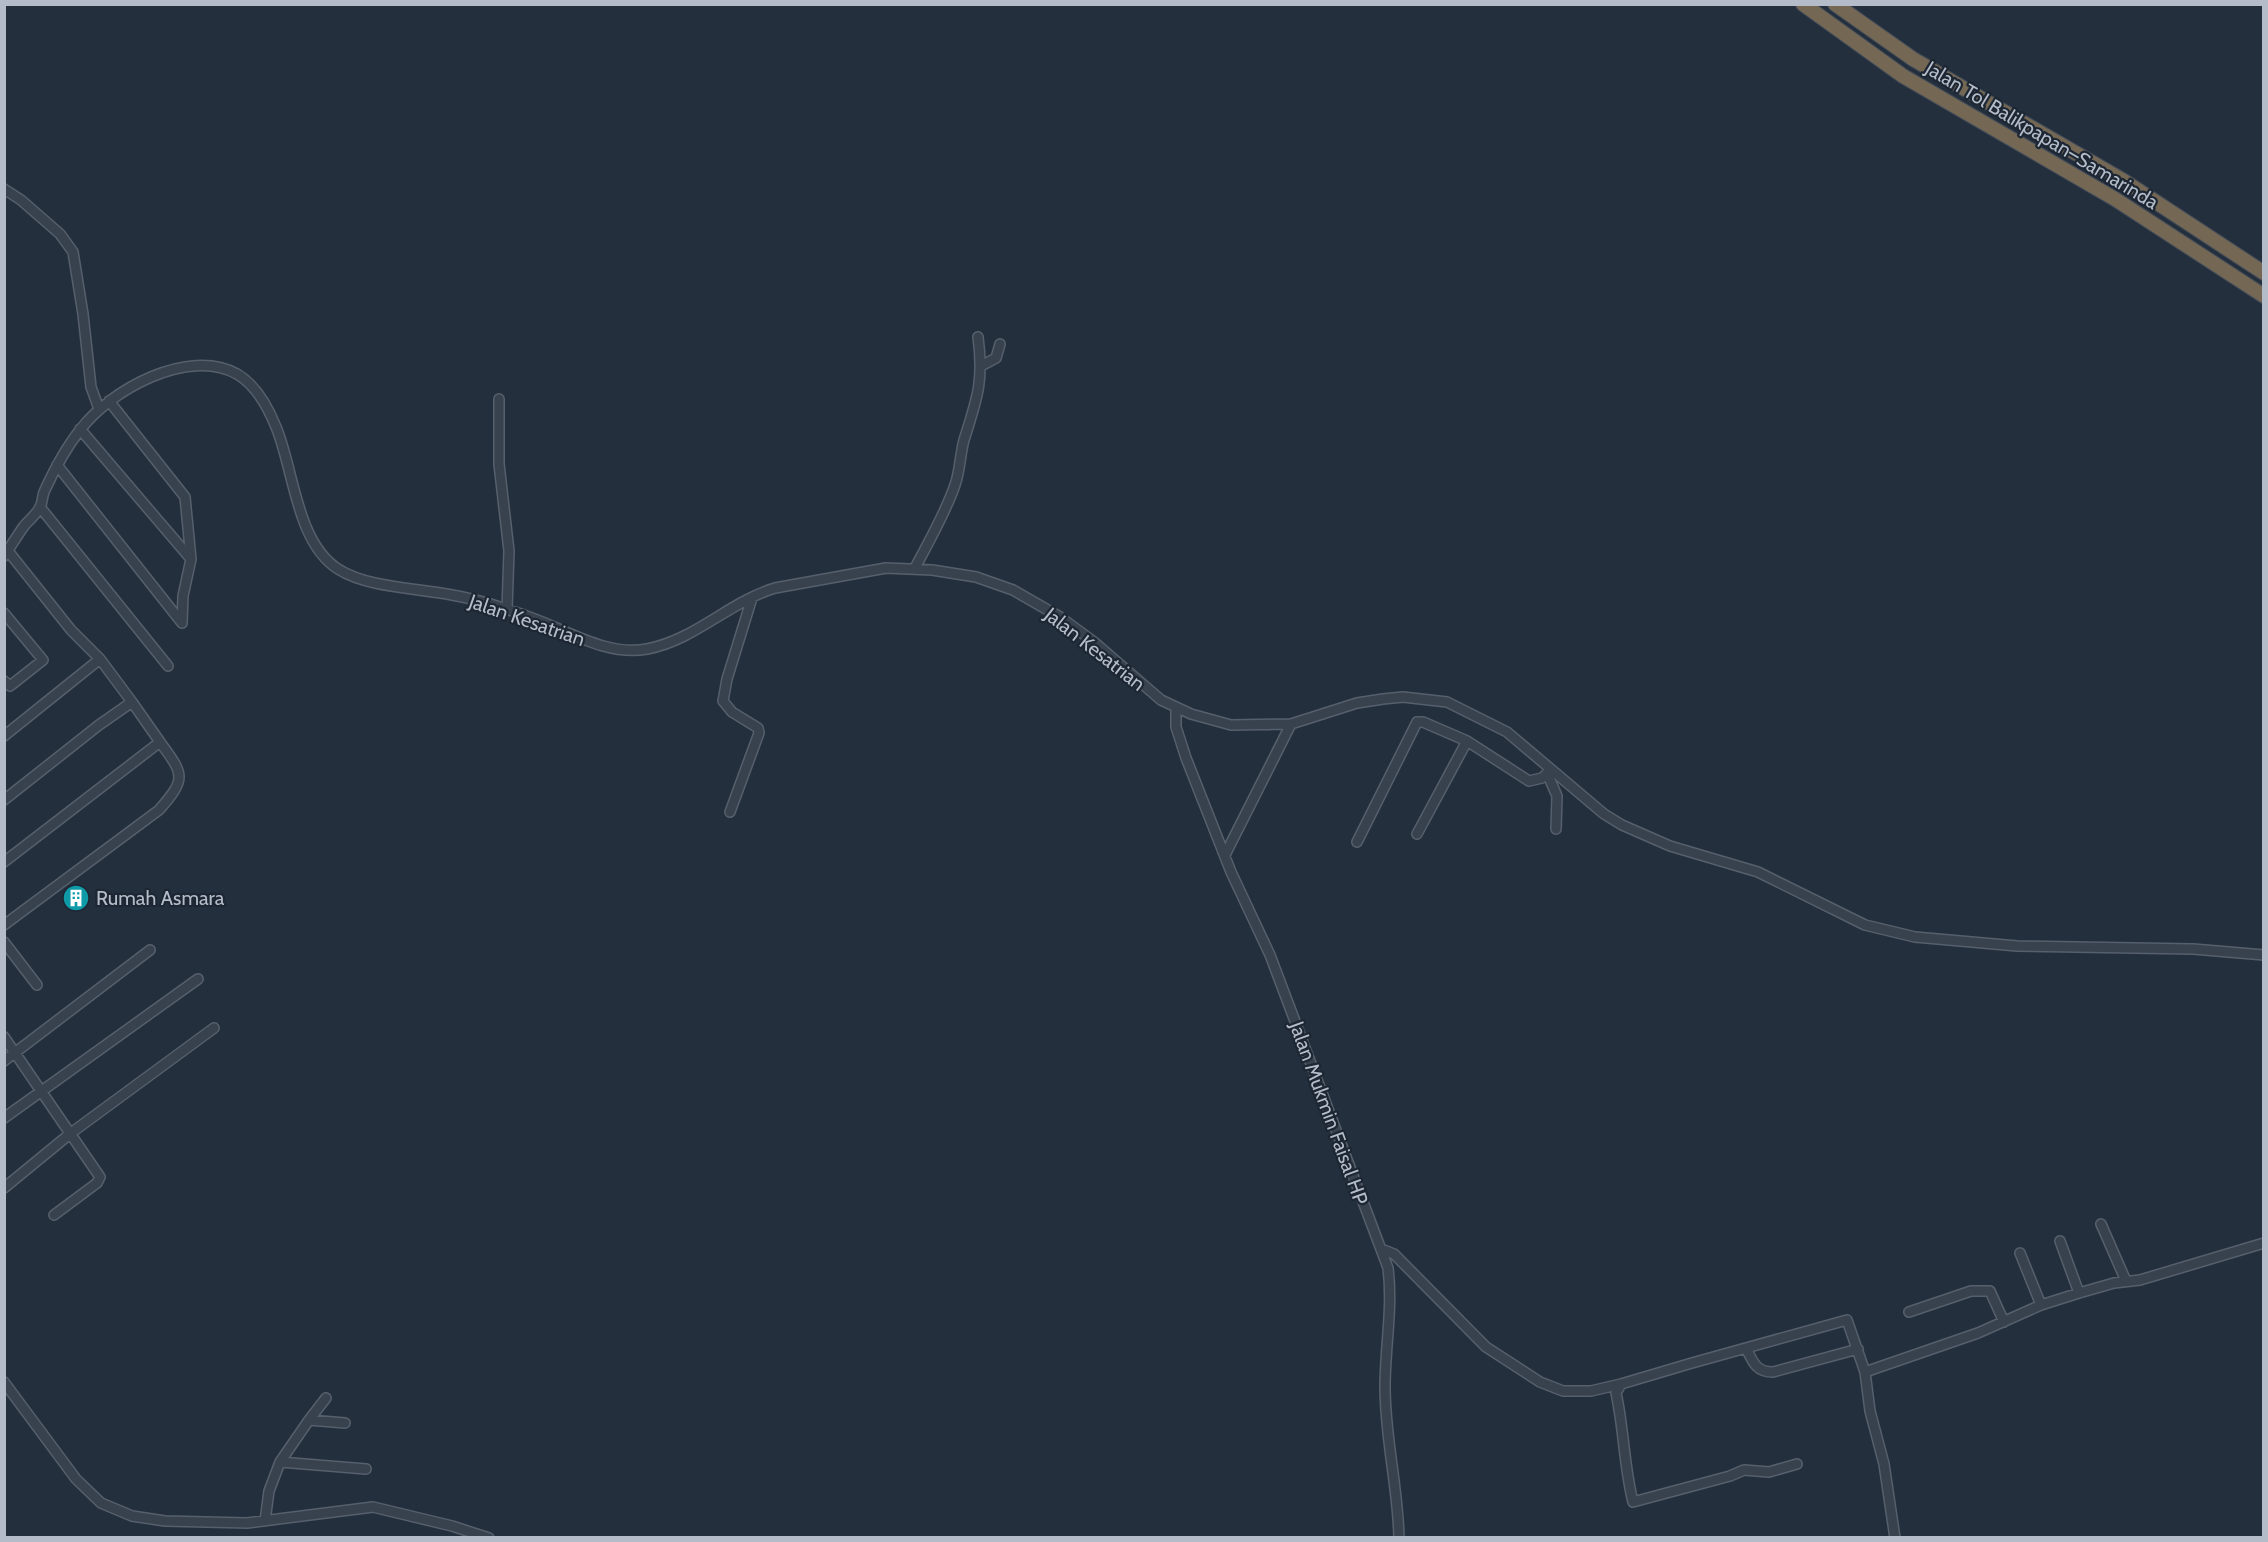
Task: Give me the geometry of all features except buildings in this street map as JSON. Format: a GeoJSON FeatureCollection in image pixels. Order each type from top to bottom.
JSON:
{"type":"FeatureCollection","features":[{"type":"Feature","properties":{"kind":"highway","name":"Jalan Tol Balikpapan–Samarinda"},"geometry":{"type":"LineString","coordinates":[[1803,4],[1903,76],[2115,199],[2264,296]]}},
{"type":"Feature","properties":{"kind":"highway","name":"Jalan Tol Balikpapan–Samarinda"},"geometry":{"type":"LineString","coordinates":[[1835,4],[1905,54],[2124,181],[2264,273]]}},
{"type":"Feature","properties":{"kind":"street"},"geometry":{"type":"LineString","coordinates":[[4,189],[21,200],[60,234],[73,252],[91,387],[99,410]]}},
{"type":"Feature","properties":{"kind":"street"},"geometry":{"type":"LineString","coordinates":[[915,568],[954,486],[980,386],[981,366],[978,337]]}},
{"type":"Feature","properties":{"kind":"street"},"geometry":{"type":"LineString","coordinates":[[981,366],[996,358],[1000,344]]}},
{"type":"Feature","properties":{"kind":"street","name":"Jalan Kesatrian"},"geometry":{"type":"LineString","coordinates":[[6,553],[40,507],[57,465],[80,429],[109,401],[134,385],[183,367],[214,367],[239,376],[256,391],[276,427],[289,464],[305,525],[316,545],[327,560],[338,569],[363,580],[454,595],[507,609],[604,646],[644,650],[684,637],[759,593],[775,588],[886,568],[915,568],[976,577],[1013,590],[1060,617],[1094,642],[1149,690],[1176,707],[1207,719],[1231,725],[1291,724],[1357,703],[1383,699],[1403,697],[1447,702],[1507,732],[1549,772],[1622,825],[1670,846],[1758,872],[1881,930],[1915,937],[2017,946],[2193,949],[2264,955]]}},
{"type":"Feature","properties":{"kind":"street"},"geometry":{"type":"LineString","coordinates":[[500,399],[500,464],[509,551],[507,609]]}},
{"type":"Feature","properties":{"kind":"street"},"geometry":{"type":"LineString","coordinates":[[57,465],[182,623],[183,596],[191,559],[185,496],[109,401]]}},
{"type":"Feature","properties":{"kind":"street"},"geometry":{"type":"LineString","coordinates":[[80,429],[191,559]]}},
{"type":"Feature","properties":{"kind":"street"},"geometry":{"type":"LineString","coordinates":[[40,507],[168,666]]}},
{"type":"Feature","properties":{"kind":"street"},"geometry":{"type":"LineString","coordinates":[[4,926],[159,810],[178,786],[179,770],[100,659],[71,630],[6,553]]}},
{"type":"Feature","properties":{"kind":"street"},"geometry":{"type":"LineString","coordinates":[[730,813],[759,733],[758,728],[732,712],[723,701],[726,680],[752,598]]}},
{"type":"Feature","properties":{"kind":"street"},"geometry":{"type":"LineString","coordinates":[[4,613],[43,660],[10,686],[4,681]]}},
{"type":"Feature","properties":{"kind":"street"},"geometry":{"type":"LineString","coordinates":[[4,736],[100,659]]}},
{"type":"Feature","properties":{"kind":"street"},"geometry":{"type":"LineString","coordinates":[[4,800],[132,702]]}},
{"type":"Feature","properties":{"kind":"street","name":"Jalan Mukmin Faisal HP"},"geometry":{"type":"LineString","coordinates":[[1176,707],[1174,719],[1179,736],[1231,872],[1270,955],[1388,1268],[1390,1287],[1385,1385],[1398,1503],[1399,1538]]}},
{"type":"Feature","properties":{"kind":"street"},"geometry":{"type":"LineString","coordinates":[[1357,842],[1418,722],[1423,722],[1467,741],[1529,781],[1538,779],[1549,772],[1557,796],[1556,829]]}},
{"type":"Feature","properties":{"kind":"street"},"geometry":{"type":"LineString","coordinates":[[1225,855],[1291,724]]}},
{"type":"Feature","properties":{"kind":"street"},"geometry":{"type":"LineString","coordinates":[[1417,834],[1467,741]]}},
{"type":"Feature","properties":{"kind":"street"},"geometry":{"type":"LineString","coordinates":[[4,862],[160,742]]}},
{"type":"Feature","properties":{"kind":"street"},"geometry":{"type":"LineString","coordinates":[[4,942],[37,985]]}},
{"type":"Feature","properties":{"kind":"street"},"geometry":{"type":"LineString","coordinates":[[4,1061],[150,951]]}},
{"type":"Feature","properties":{"kind":"street"},"geometry":{"type":"LineString","coordinates":[[4,1118],[198,978]]}},
{"type":"Feature","properties":{"kind":"street"},"geometry":{"type":"LineString","coordinates":[[4,1188],[71,1133],[214,1028]]}},
{"type":"Feature","properties":{"kind":"street"},"geometry":{"type":"LineString","coordinates":[[4,1037],[100,1177],[97,1183],[54,1215]]}},
{"type":"Feature","properties":{"kind":"street"},"geometry":{"type":"LineString","coordinates":[[2101,1224],[2126,1281]]}},
{"type":"Feature","properties":{"kind":"street"},"geometry":{"type":"LineString","coordinates":[[2060,1241],[2079,1293]]}},
{"type":"Feature","properties":{"kind":"street"},"geometry":{"type":"LineString","coordinates":[[1865,1372],[2004,1322],[2041,1305],[2126,1281],[2140,1280],[2264,1243]]}},
{"type":"Feature","properties":{"kind":"street"},"geometry":{"type":"LineString","coordinates":[[1381,1249],[1394,1254],[1486,1347],[1553,1389],[1578,1392],[1621,1384],[1847,1320],[1865,1372],[1870,1411],[1884,1464],[1895,1538]]}},
{"type":"Feature","properties":{"kind":"street"},"geometry":{"type":"LineString","coordinates":[[2020,1253],[2041,1305]]}},
{"type":"Feature","properties":{"kind":"street"},"geometry":{"type":"LineString","coordinates":[[1909,1312],[1971,1291],[1981,1290],[1990,1291],[2004,1322]]}},
{"type":"Feature","properties":{"kind":"street"},"geometry":{"type":"LineString","coordinates":[[1746,1348],[1756,1368],[1760,1371],[1773,1372],[1858,1349]]}},
{"type":"Feature","properties":{"kind":"street"},"geometry":{"type":"LineString","coordinates":[[4,1382],[76,1479],[101,1503],[132,1516],[165,1521],[247,1523],[374,1507],[452,1526],[489,1538]]}},
{"type":"Feature","properties":{"kind":"street"},"geometry":{"type":"LineString","coordinates":[[1621,1384],[1616,1394],[1625,1464],[1634,1502],[1692,1484],[1730,1476],[1744,1470],[1768,1472],[1797,1464]]}},
{"type":"Feature","properties":{"kind":"street"},"geometry":{"type":"LineString","coordinates":[[265,1521],[269,1491],[280,1462],[326,1398]]}},
{"type":"Feature","properties":{"kind":"street"},"geometry":{"type":"LineString","coordinates":[[309,1420],[345,1423]]}},
{"type":"Feature","properties":{"kind":"street"},"geometry":{"type":"LineString","coordinates":[[280,1462],[366,1469]]}},
{"type":"Feature","properties":{"kind":"place","name":"Rumah Asmara"},"geometry":{"type":"Point","coordinates":[76,898]}}]}
